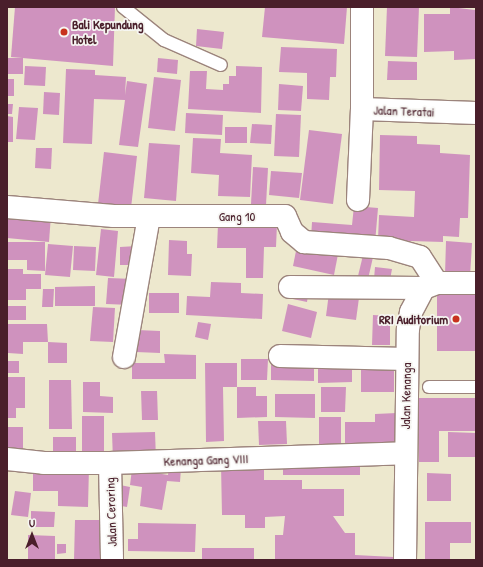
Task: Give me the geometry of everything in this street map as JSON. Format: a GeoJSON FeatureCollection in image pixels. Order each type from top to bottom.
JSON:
{"type":"FeatureCollection","features":[{"type":"Feature","properties":{"kind":"street","name":"Jalan Teratai"},"geometry":{"type":"LineString","coordinates":[[362,7],[360,21],[362,109],[476,114]]}},
{"type":"Feature","properties":{"kind":"street"},"geometry":{"type":"LineString","coordinates":[[358,200],[362,109]]}},
{"type":"Feature","properties":{"kind":"street","name":"Gang 10"},"geometry":{"type":"LineString","coordinates":[[7,207],[149,217],[285,216],[292,232],[304,242],[389,248],[420,257],[430,285]]}},
{"type":"Feature","properties":{"kind":"street"},"geometry":{"type":"LineString","coordinates":[[124,357],[149,217]]}},
{"type":"Feature","properties":{"kind":"street"},"geometry":{"type":"LineString","coordinates":[[290,287],[476,283]]}},
{"type":"Feature","properties":{"kind":"street","name":"Jalan Kenanga"},"geometry":{"type":"LineString","coordinates":[[405,560],[407,359],[411,312],[430,285]]}},
{"type":"Feature","properties":{"kind":"street"},"geometry":{"type":"LineString","coordinates":[[280,356],[407,359]]}},
{"type":"Feature","properties":{"kind":"street","name":"Kenanga Gang VIII"},"geometry":{"type":"LineString","coordinates":[[7,459],[44,463],[110,463],[405,452]]}},
{"type":"Feature","properties":{"kind":"street","name":"Jalan Ceroring"},"geometry":{"type":"LineString","coordinates":[[110,463],[112,560]]}},
{"type":"Feature","properties":{"kind":"lane"},"geometry":{"type":"LineString","coordinates":[[123,7],[164,40],[221,64]]}},
{"type":"Feature","properties":{"kind":"lane"},"geometry":{"type":"LineString","coordinates":[[429,386],[476,387]]}},
{"type":"Feature","properties":{"kind":"building","name":"Bali Kepundung Hotel"},"geometry":{"type":"Polygon","coordinates":[[[15,7],[115,7],[113,66],[11,57],[15,7]]]}},
{"type":"Feature","properties":{"kind":"building"},"geometry":{"type":"Polygon","coordinates":[[[265,7],[347,7],[344,44],[262,37],[265,7]]]}},
{"type":"Feature","properties":{"kind":"building"},"geometry":{"type":"Polygon","coordinates":[[[387,7],[419,7],[417,57],[385,56],[387,7]]]}},
{"type":"Feature","properties":{"kind":"building"},"geometry":{"type":"Polygon","coordinates":[[[450,7],[475,10],[476,59],[454,60],[454,51],[424,52],[424,14],[450,14],[450,7]]]}},
{"type":"Feature","properties":{"kind":"building"},"geometry":{"type":"Polygon","coordinates":[[[197,29],[224,32],[222,49],[196,46],[197,29]]]}},
{"type":"Feature","properties":{"kind":"building"},"geometry":{"type":"Polygon","coordinates":[[[281,47],[337,49],[336,77],[330,77],[329,100],[307,99],[307,73],[279,72],[281,47]]]}},
{"type":"Feature","properties":{"kind":"building"},"geometry":{"type":"Polygon","coordinates":[[[7,58],[23,58],[23,74],[7,74],[7,58]]]}},
{"type":"Feature","properties":{"kind":"building"},"geometry":{"type":"Polygon","coordinates":[[[158,58],[178,60],[177,74],[157,72],[158,58]]]}},
{"type":"Feature","properties":{"kind":"building"},"geometry":{"type":"Polygon","coordinates":[[[388,61],[417,62],[417,80],[387,80],[388,61]]]}},
{"type":"Feature","properties":{"kind":"building"},"geometry":{"type":"Polygon","coordinates":[[[25,66],[46,67],[45,86],[24,85],[25,66]]]}},
{"type":"Feature","properties":{"kind":"building"},"geometry":{"type":"Polygon","coordinates":[[[236,66],[262,67],[261,113],[188,109],[190,71],[207,71],[206,89],[223,90],[223,84],[229,84],[229,76],[236,76],[236,66]]]}},
{"type":"Feature","properties":{"kind":"building"},"geometry":{"type":"Polygon","coordinates":[[[66,69],[95,70],[95,75],[126,77],[125,95],[127,81],[147,84],[138,147],[119,145],[125,100],[94,99],[92,144],[63,143],[66,69]]]}},
{"type":"Feature","properties":{"kind":"building"},"geometry":{"type":"Polygon","coordinates":[[[154,77],[181,80],[175,131],[148,128],[154,77]]]}},
{"type":"Feature","properties":{"kind":"building"},"geometry":{"type":"Polygon","coordinates":[[[7,79],[14,79],[14,96],[7,96],[7,79]]]}},
{"type":"Feature","properties":{"kind":"building"},"geometry":{"type":"Polygon","coordinates":[[[279,84],[303,86],[301,111],[278,110],[279,84]]]}},
{"type":"Feature","properties":{"kind":"building"},"geometry":{"type":"Polygon","coordinates":[[[44,92],[60,93],[59,115],[43,114],[44,92]]]}},
{"type":"Feature","properties":{"kind":"building"},"geometry":{"type":"Polygon","coordinates":[[[7,104],[13,104],[12,114],[7,114],[7,104]]]}},
{"type":"Feature","properties":{"kind":"building"},"geometry":{"type":"Polygon","coordinates":[[[19,107],[38,108],[35,140],[16,139],[19,107]]]}},
{"type":"Feature","properties":{"kind":"building"},"geometry":{"type":"Polygon","coordinates":[[[186,113],[223,115],[222,135],[185,133],[186,113]]]}},
{"type":"Feature","properties":{"kind":"building"},"geometry":{"type":"Polygon","coordinates":[[[276,114],[301,115],[299,157],[274,156],[276,114]]]}},
{"type":"Feature","properties":{"kind":"building"},"geometry":{"type":"Polygon","coordinates":[[[7,116],[13,117],[13,142],[7,142],[7,116]]]}},
{"type":"Feature","properties":{"kind":"building"},"geometry":{"type":"Polygon","coordinates":[[[252,124],[272,125],[271,144],[250,143],[252,124]]]}},
{"type":"Feature","properties":{"kind":"building"},"geometry":{"type":"Polygon","coordinates":[[[225,127],[247,127],[247,143],[225,143],[225,127]]]}},
{"type":"Feature","properties":{"kind":"building"},"geometry":{"type":"Polygon","coordinates":[[[309,130],[342,134],[333,204],[300,200],[309,130]]]}},
{"type":"Feature","properties":{"kind":"building"},"geometry":{"type":"Polygon","coordinates":[[[380,135],[417,136],[417,144],[440,145],[440,153],[470,155],[468,218],[460,218],[459,237],[443,236],[443,242],[378,240],[379,215],[414,217],[415,191],[379,190],[380,135]]]}},
{"type":"Feature","properties":{"kind":"building"},"geometry":{"type":"Polygon","coordinates":[[[193,138],[221,139],[220,153],[252,155],[250,197],[218,196],[219,175],[191,173],[193,138]]]}},
{"type":"Feature","properties":{"kind":"building"},"geometry":{"type":"Polygon","coordinates":[[[149,143],[180,145],[176,201],[144,198],[149,143]]]}},
{"type":"Feature","properties":{"kind":"building"},"geometry":{"type":"Polygon","coordinates":[[[36,148],[52,148],[51,169],[35,168],[36,148]]]}},
{"type":"Feature","properties":{"kind":"building"},"geometry":{"type":"Polygon","coordinates":[[[104,152],[137,156],[131,208],[98,204],[104,152]]]}},
{"type":"Feature","properties":{"kind":"building"},"geometry":{"type":"Polygon","coordinates":[[[253,167],[268,168],[266,205],[251,204],[253,167]]]}},
{"type":"Feature","properties":{"kind":"building"},"geometry":{"type":"Polygon","coordinates":[[[271,171],[302,173],[299,198],[269,195],[271,171]]]}},
{"type":"Feature","properties":{"kind":"building"},"geometry":{"type":"Polygon","coordinates":[[[354,206],[378,208],[375,243],[311,238],[312,222],[352,225],[354,206]]]}},
{"type":"Feature","properties":{"kind":"building"},"geometry":{"type":"Polygon","coordinates":[[[7,211],[51,215],[49,242],[7,238],[7,211]]]}},
{"type":"Feature","properties":{"kind":"building"},"geometry":{"type":"Polygon","coordinates":[[[218,224],[277,224],[276,247],[264,247],[263,278],[246,278],[246,248],[217,248],[218,224]]]}},
{"type":"Feature","properties":{"kind":"building"},"geometry":{"type":"Polygon","coordinates":[[[101,229],[118,231],[114,277],[96,275],[101,229]]]}},
{"type":"Feature","properties":{"kind":"building"},"geometry":{"type":"Polygon","coordinates":[[[169,240],[187,241],[187,254],[192,254],[191,276],[168,275],[169,240]]]}},
{"type":"Feature","properties":{"kind":"building"},"geometry":{"type":"Polygon","coordinates":[[[446,241],[472,243],[470,277],[445,275],[446,241]]]}},
{"type":"Feature","properties":{"kind":"building"},"geometry":{"type":"Polygon","coordinates":[[[7,242],[45,242],[45,271],[27,270],[27,260],[7,260],[7,242]]]}},
{"type":"Feature","properties":{"kind":"building"},"geometry":{"type":"Polygon","coordinates":[[[48,244],[73,246],[70,277],[45,275],[48,244]]]}},
{"type":"Feature","properties":{"kind":"building"},"geometry":{"type":"Polygon","coordinates":[[[74,246],[96,247],[95,271],[73,270],[74,246]]]}},
{"type":"Feature","properties":{"kind":"building"},"geometry":{"type":"Polygon","coordinates":[[[137,246],[138,265],[120,265],[120,247],[137,246]]]}},
{"type":"Feature","properties":{"kind":"building"},"geometry":{"type":"Polygon","coordinates":[[[297,246],[338,254],[334,275],[293,266],[297,246]]]}},
{"type":"Feature","properties":{"kind":"building"},"geometry":{"type":"Polygon","coordinates":[[[364,251],[374,253],[368,279],[358,276],[364,251]]]}},
{"type":"Feature","properties":{"kind":"building"},"geometry":{"type":"Polygon","coordinates":[[[375,267],[392,269],[390,280],[374,279],[375,267]]]}},
{"type":"Feature","properties":{"kind":"building"},"geometry":{"type":"Polygon","coordinates":[[[7,269],[23,269],[23,274],[41,274],[41,289],[26,289],[26,300],[7,300],[7,269]]]}},
{"type":"Feature","properties":{"kind":"building"},"geometry":{"type":"Polygon","coordinates":[[[108,278],[133,279],[131,305],[106,304],[108,278]]]}},
{"type":"Feature","properties":{"kind":"building"},"geometry":{"type":"Polygon","coordinates":[[[211,282],[241,283],[241,293],[263,294],[262,319],[186,315],[187,296],[210,297],[211,282]]]}},
{"type":"Feature","properties":{"kind":"building"},"geometry":{"type":"Polygon","coordinates":[[[95,286],[95,306],[55,306],[55,287],[95,286]]]}},
{"type":"Feature","properties":{"kind":"building","name":"RRI Auditorium"},"geometry":{"type":"Polygon","coordinates":[[[437,286],[476,287],[476,351],[437,351],[437,286]]]}},
{"type":"Feature","properties":{"kind":"building"},"geometry":{"type":"Polygon","coordinates":[[[43,289],[54,289],[53,307],[42,307],[43,289]]]}},
{"type":"Feature","properties":{"kind":"building"},"geometry":{"type":"Polygon","coordinates":[[[289,291],[308,295],[307,302],[288,298],[289,291]]]}},
{"type":"Feature","properties":{"kind":"building"},"geometry":{"type":"Polygon","coordinates":[[[149,293],[179,293],[179,313],[149,313],[149,293]]]}},
{"type":"Feature","properties":{"kind":"building"},"geometry":{"type":"Polygon","coordinates":[[[329,293],[359,298],[356,320],[326,316],[329,293]]]}},
{"type":"Feature","properties":{"kind":"building"},"geometry":{"type":"Polygon","coordinates":[[[288,304],[317,312],[311,338],[282,331],[288,304]]]}},
{"type":"Feature","properties":{"kind":"building"},"geometry":{"type":"Polygon","coordinates":[[[7,306],[26,306],[26,320],[7,320],[7,306]]]}},
{"type":"Feature","properties":{"kind":"building"},"geometry":{"type":"Polygon","coordinates":[[[93,307],[115,308],[113,342],[90,341],[93,307]]]}},
{"type":"Feature","properties":{"kind":"building"},"geometry":{"type":"Polygon","coordinates":[[[373,315],[390,316],[390,345],[372,345],[373,315]]]}},
{"type":"Feature","properties":{"kind":"building"},"geometry":{"type":"Polygon","coordinates":[[[198,322],[211,324],[208,340],[195,337],[198,322]]]}},
{"type":"Feature","properties":{"kind":"building"},"geometry":{"type":"Polygon","coordinates":[[[8,324],[47,324],[48,342],[23,342],[23,354],[8,353],[8,324]]]}},
{"type":"Feature","properties":{"kind":"building"},"geometry":{"type":"Polygon","coordinates":[[[137,330],[160,331],[160,353],[136,352],[137,330]]]}},
{"type":"Feature","properties":{"kind":"building"},"geometry":{"type":"Polygon","coordinates":[[[48,342],[67,343],[67,363],[48,363],[48,342]]]}},
{"type":"Feature","properties":{"kind":"building"},"geometry":{"type":"Polygon","coordinates":[[[164,354],[196,355],[196,379],[132,379],[132,363],[165,363],[164,354]]]}},
{"type":"Feature","properties":{"kind":"building"},"geometry":{"type":"Polygon","coordinates":[[[241,359],[268,359],[267,380],[241,380],[241,359]]]}},
{"type":"Feature","properties":{"kind":"building"},"geometry":{"type":"Polygon","coordinates":[[[271,360],[314,361],[314,381],[271,380],[271,360]]]}},
{"type":"Feature","properties":{"kind":"building"},"geometry":{"type":"Polygon","coordinates":[[[7,361],[19,361],[19,373],[7,373],[7,361]]]}},
{"type":"Feature","properties":{"kind":"building"},"geometry":{"type":"Polygon","coordinates":[[[205,363],[237,363],[237,387],[223,387],[224,441],[206,442],[205,363]]]}},
{"type":"Feature","properties":{"kind":"building"},"geometry":{"type":"Polygon","coordinates":[[[318,363],[352,363],[352,382],[318,383],[318,363]]]}},
{"type":"Feature","properties":{"kind":"building"},"geometry":{"type":"Polygon","coordinates":[[[361,365],[394,365],[394,392],[361,392],[361,365]]]}},
{"type":"Feature","properties":{"kind":"building"},"geometry":{"type":"Polygon","coordinates":[[[7,377],[25,377],[25,408],[16,408],[16,418],[7,418],[7,377]]]}},
{"type":"Feature","properties":{"kind":"building"},"geometry":{"type":"Polygon","coordinates":[[[49,380],[71,380],[72,429],[49,429],[49,380]]]}},
{"type":"Feature","properties":{"kind":"building"},"geometry":{"type":"Polygon","coordinates":[[[83,382],[100,382],[100,396],[113,397],[113,413],[83,412],[83,382]]]}},
{"type":"Feature","properties":{"kind":"building"},"geometry":{"type":"Polygon","coordinates":[[[237,387],[256,387],[256,396],[267,396],[267,417],[237,418],[237,387]]]}},
{"type":"Feature","properties":{"kind":"building"},"geometry":{"type":"Polygon","coordinates":[[[321,387],[346,387],[345,412],[321,412],[321,387]]]}},
{"type":"Feature","properties":{"kind":"building"},"geometry":{"type":"Polygon","coordinates":[[[141,391],[157,391],[158,420],[142,420],[141,391]]]}},
{"type":"Feature","properties":{"kind":"building"},"geometry":{"type":"Polygon","coordinates":[[[275,394],[315,394],[315,418],[275,417],[275,394]]]}},
{"type":"Feature","properties":{"kind":"building"},"geometry":{"type":"Polygon","coordinates":[[[419,398],[476,398],[476,431],[439,431],[439,462],[419,462],[419,398]]]}},
{"type":"Feature","properties":{"kind":"building"},"geometry":{"type":"Polygon","coordinates":[[[397,413],[397,444],[345,445],[345,422],[375,422],[375,414],[397,413]]]}},
{"type":"Feature","properties":{"kind":"building"},"geometry":{"type":"Polygon","coordinates":[[[82,416],[104,416],[104,458],[82,458],[82,416]]]}},
{"type":"Feature","properties":{"kind":"building"},"geometry":{"type":"Polygon","coordinates":[[[319,417],[341,417],[341,445],[319,445],[319,417]]]}},
{"type":"Feature","properties":{"kind":"building"},"geometry":{"type":"Polygon","coordinates":[[[258,421],[286,421],[287,444],[259,445],[258,421]]]}},
{"type":"Feature","properties":{"kind":"building"},"geometry":{"type":"Polygon","coordinates":[[[7,427],[23,427],[23,452],[7,452],[7,427]]]}},
{"type":"Feature","properties":{"kind":"building"},"geometry":{"type":"Polygon","coordinates":[[[155,432],[156,459],[113,460],[112,433],[155,432]]]}},
{"type":"Feature","properties":{"kind":"building"},"geometry":{"type":"Polygon","coordinates":[[[448,432],[476,433],[476,457],[448,457],[448,432]]]}},
{"type":"Feature","properties":{"kind":"building"},"geometry":{"type":"Polygon","coordinates":[[[53,437],[76,437],[76,457],[53,458],[53,437]]]}},
{"type":"Feature","properties":{"kind":"building"},"geometry":{"type":"Polygon","coordinates":[[[360,460],[360,475],[283,475],[283,461],[360,460]]]}},
{"type":"Feature","properties":{"kind":"building"},"geometry":{"type":"Polygon","coordinates":[[[221,465],[264,465],[264,480],[302,480],[302,489],[344,489],[344,516],[333,516],[345,533],[355,533],[355,555],[394,557],[394,560],[275,560],[275,535],[283,535],[285,516],[265,517],[265,528],[245,528],[245,515],[222,515],[221,465]]]}},
{"type":"Feature","properties":{"kind":"building"},"geometry":{"type":"Polygon","coordinates":[[[33,466],[89,467],[88,507],[58,506],[58,491],[33,491],[33,466]]]}},
{"type":"Feature","properties":{"kind":"building"},"geometry":{"type":"Polygon","coordinates":[[[169,467],[181,468],[180,482],[167,481],[162,510],[140,506],[142,487],[130,485],[132,469],[168,475],[169,467]]]}},
{"type":"Feature","properties":{"kind":"building"},"geometry":{"type":"Polygon","coordinates":[[[427,473],[451,474],[451,501],[427,501],[427,473]]]}},
{"type":"Feature","properties":{"kind":"building"},"geometry":{"type":"Polygon","coordinates":[[[120,485],[130,487],[127,507],[116,505],[120,485]]]}},
{"type":"Feature","properties":{"kind":"building"},"geometry":{"type":"Polygon","coordinates":[[[15,491],[31,493],[28,517],[11,515],[15,491]]]}},
{"type":"Feature","properties":{"kind":"building"},"geometry":{"type":"Polygon","coordinates":[[[31,511],[55,512],[54,527],[31,527],[31,511]]]}},
{"type":"Feature","properties":{"kind":"building"},"geometry":{"type":"Polygon","coordinates":[[[75,520],[102,520],[101,560],[74,560],[75,520]]]}},
{"type":"Feature","properties":{"kind":"building"},"geometry":{"type":"Polygon","coordinates":[[[425,522],[471,522],[471,543],[450,543],[450,560],[425,560],[425,522]]]}},
{"type":"Feature","properties":{"kind":"building"},"geometry":{"type":"Polygon","coordinates":[[[138,523],[196,524],[195,552],[128,551],[128,539],[138,539],[138,523]]]}},
{"type":"Feature","properties":{"kind":"building"},"geometry":{"type":"Polygon","coordinates":[[[28,535],[55,536],[55,560],[28,559],[28,535]]]}},
{"type":"Feature","properties":{"kind":"building"},"geometry":{"type":"Polygon","coordinates":[[[57,544],[66,544],[66,553],[57,554],[57,544]]]}},
{"type":"Feature","properties":{"kind":"building"},"geometry":{"type":"Polygon","coordinates":[[[202,548],[254,548],[254,560],[202,560],[202,548]]]}},
{"type":"Feature","properties":{"kind":"place","name":"Bali Kepundung Hotel"},"geometry":{"type":"Point","coordinates":[64,32]}},
{"type":"Feature","properties":{"kind":"place","name":"RRI Auditorium"},"geometry":{"type":"Point","coordinates":[456,319]}}]}
